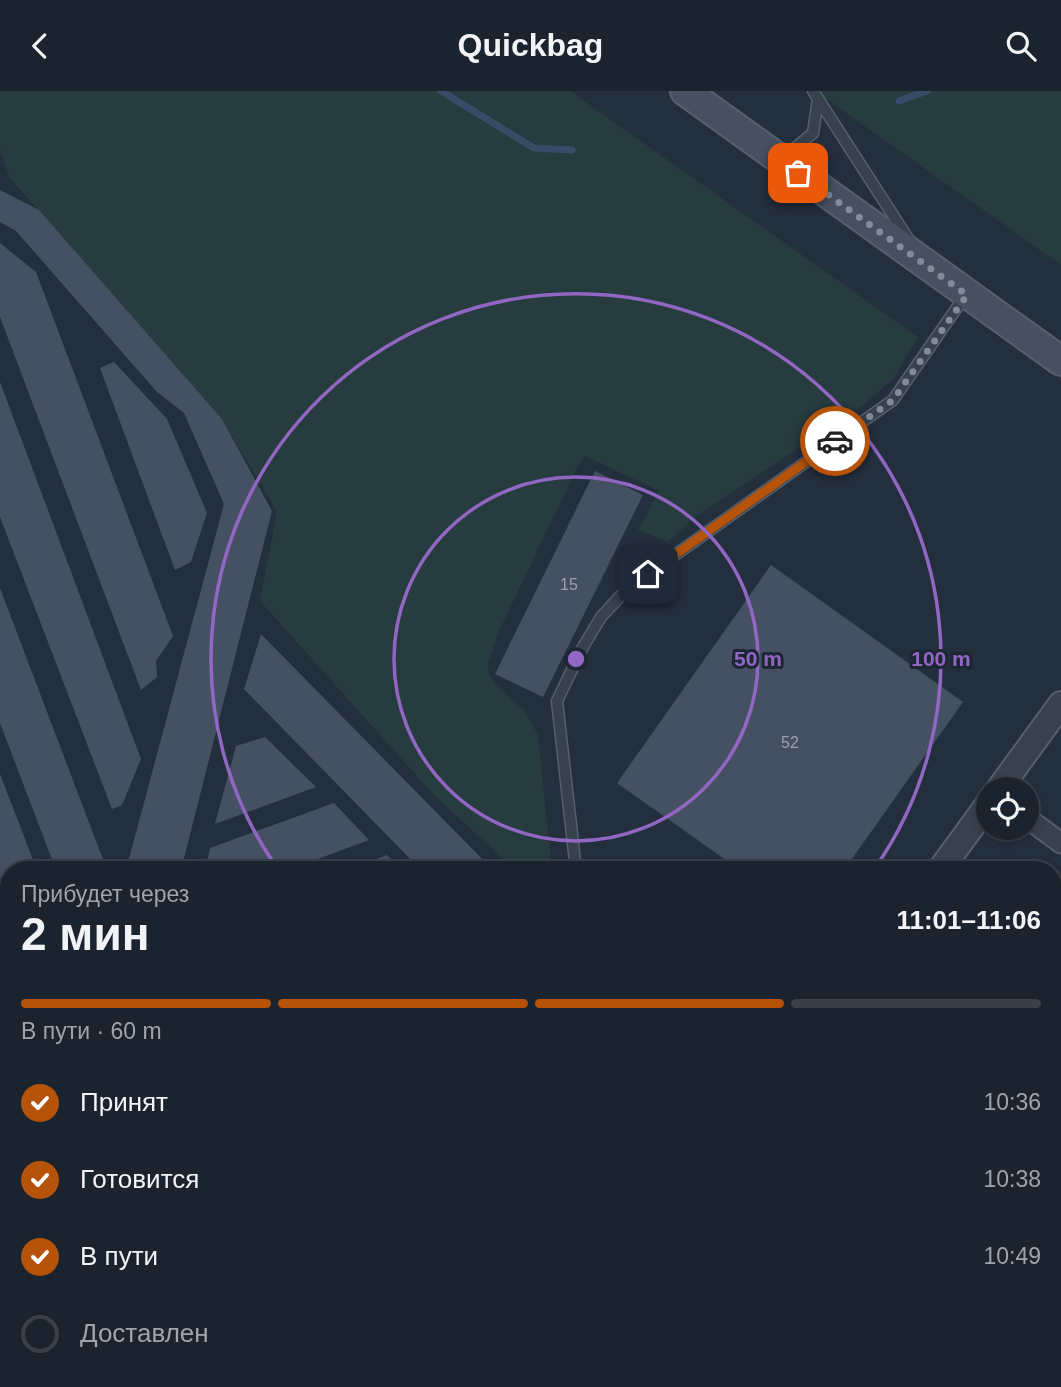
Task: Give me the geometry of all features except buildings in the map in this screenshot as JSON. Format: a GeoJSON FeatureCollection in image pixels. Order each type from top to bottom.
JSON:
{"type":"FeatureCollection","features":[{"type":"Feature","properties":{"kind":"main road"},"geometry":{"type":"LineString","coordinates":[[685,91],[1061,361]]}},
{"type":"Feature","properties":{"kind":"street"},"geometry":{"type":"LineString","coordinates":[[1008,777],[1061,704]]}},
{"type":"Feature","properties":{"kind":"street"},"geometry":{"type":"LineString","coordinates":[[947,861],[976,821]]}},
{"type":"Feature","properties":{"kind":"street"},"geometry":{"type":"LineString","coordinates":[[1039,827],[1061,843]]}},
{"type":"Feature","properties":{"kind":"lane"},"geometry":{"type":"LineString","coordinates":[[780,160],[813,133],[816,95]]}},
{"type":"Feature","properties":{"kind":"lane"},"geometry":{"type":"LineString","coordinates":[[816,95],[926,265]]}},
{"type":"Feature","properties":{"kind":"lane"},"geometry":{"type":"LineString","coordinates":[[575,861],[557,701],[601,617],[626,590],[893,400],[967,295]]}},
{"type":"Feature","properties":{"kind":"green space"},"geometry":{"type":"Polygon","coordinates":[[[0,91],[570,91],[918,337],[894,378],[862,406],[695,517],[668,542],[638,530],[659,491],[585,456],[499,631],[488,664],[489,674],[497,686],[525,711],[538,735],[551,861],[505,861],[433,794],[260,601],[277,512],[222,419],[9,177],[0,149],[0,91]]]}},
{"type":"Feature","properties":{"kind":"green space"},"geometry":{"type":"Polygon","coordinates":[[[815,91],[1061,91],[1061,265],[815,91]]]}},
{"type":"Feature","properties":{"kind":"waterway"},"geometry":{"type":"LineString","coordinates":[[441,91],[534,148],[572,150]]}},
{"type":"Feature","properties":{"kind":"waterway"},"geometry":{"type":"LineString","coordinates":[[899,101],[927,91]]}},
{"type":"Feature","properties":{"kind":"way so far"},"geometry":{"type":"LineString","coordinates":[[798,173],[967,295],[893,400],[835,441]]}},
{"type":"Feature","properties":{"kind":"route"},"geometry":{"type":"LineString","coordinates":[[648,574],[835,441]]}}]}
